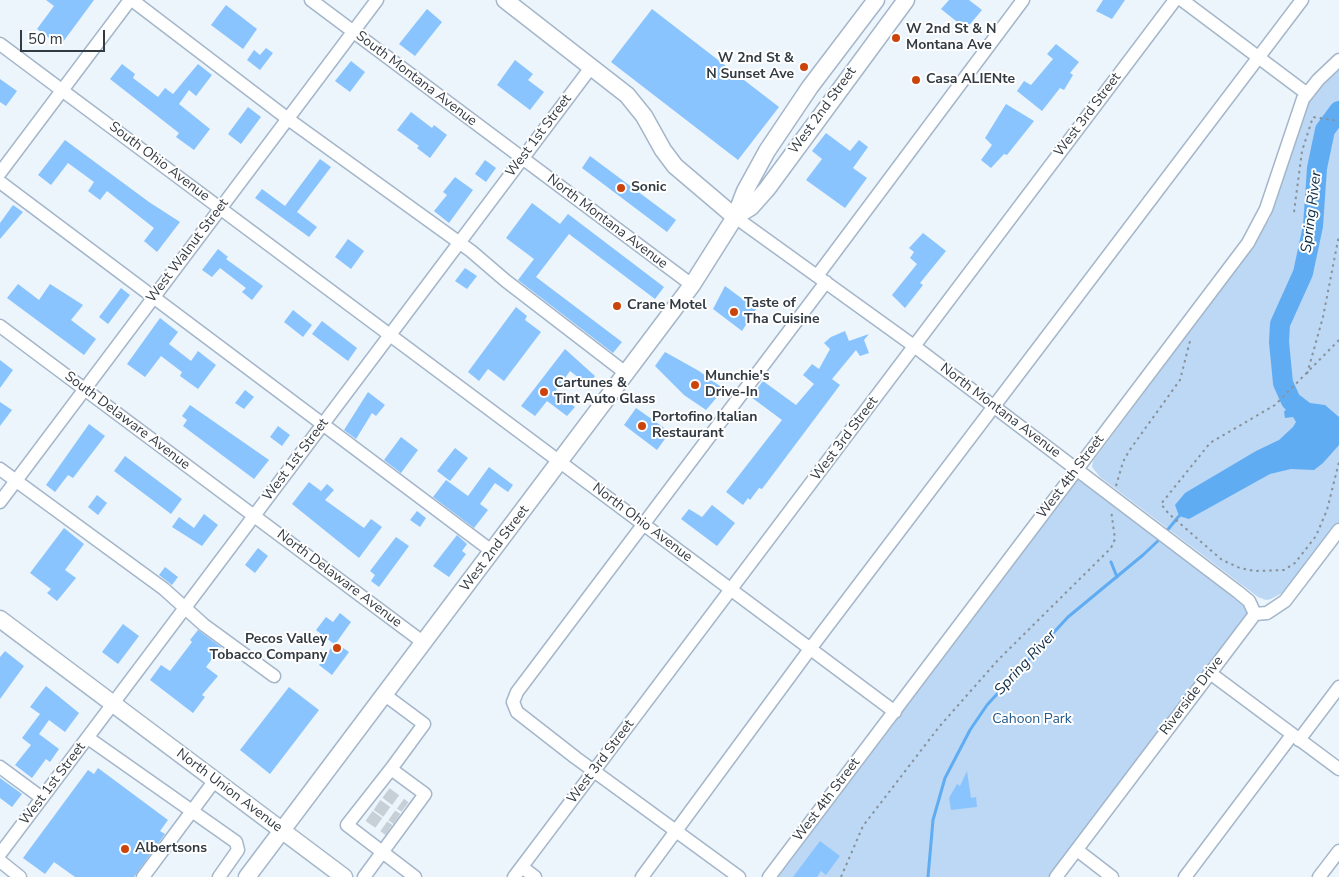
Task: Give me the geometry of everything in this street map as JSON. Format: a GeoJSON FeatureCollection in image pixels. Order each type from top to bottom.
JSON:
{"type":"FeatureCollection","features":[{"type":"Feature","properties":{"kind":"main road"},"geometry":{"type":"LineString","coordinates":[[505,0],[627,95],[639,109],[663,150],[676,166],[735,217]]}},
{"type":"Feature","properties":{"kind":"main road","name":"West 2nd Street"},"geometry":{"type":"LineString","coordinates":[[247,877],[561,462],[692,285],[735,217],[745,191],[766,151],[810,87],[876,0]]}},
{"type":"Feature","properties":{"kind":"main road","name":"West 2nd Street"},"geometry":{"type":"LineString","coordinates":[[735,217],[751,206],[767,189],[822,111],[906,0]]}},
{"type":"Feature","properties":{"kind":"main road","name":"North Union Avenue"},"geometry":{"type":"LineString","coordinates":[[0,620],[344,877]]}},
{"type":"Feature","properties":{"kind":"street"},"geometry":{"type":"LineString","coordinates":[[0,173],[131,0],[288,119],[459,242],[627,374]]}},
{"type":"Feature","properties":{"kind":"street","name":"South Montana Avenue"},"geometry":{"type":"LineString","coordinates":[[311,0],[522,158]]}},
{"type":"Feature","properties":{"kind":"street","name":"West Walnut Street"},"geometry":{"type":"LineString","coordinates":[[0,502],[377,0]]}},
{"type":"Feature","properties":{"kind":"street"},"geometry":{"type":"LineString","coordinates":[[739,877],[517,712],[514,708],[514,698],[822,279],[1023,0]]}},
{"type":"Feature","properties":{"kind":"street","name":"West 3rd Street"},"geometry":{"type":"LineString","coordinates":[[518,872],[1175,0]]}},
{"type":"Feature","properties":{"kind":"street"},"geometry":{"type":"LineString","coordinates":[[1182,0],[1306,93]]}},
{"type":"Feature","properties":{"kind":"street"},"geometry":{"type":"LineString","coordinates":[[642,877],[810,649],[995,408],[1302,0]]}},
{"type":"Feature","properties":{"kind":"street","name":"South Ohio Avenue"},"geometry":{"type":"LineString","coordinates":[[0,44],[389,335]]}},
{"type":"Feature","properties":{"kind":"street","name":"West 4th Street"},"geometry":{"type":"LineString","coordinates":[[769,877],[1255,232],[1266,209],[1294,123],[1306,93],[1339,60]]}},
{"type":"Feature","properties":{"kind":"street","name":"West 1st Street"},"geometry":{"type":"LineString","coordinates":[[0,854],[592,66]]}},
{"type":"Feature","properties":{"kind":"street","name":"North Montana Avenue"},"geometry":{"type":"LineString","coordinates":[[522,158],[692,285]]}},
{"type":"Feature","properties":{"kind":"street"},"geometry":{"type":"LineString","coordinates":[[0,182],[493,552]]}},
{"type":"Feature","properties":{"kind":"street","name":"North Montana Avenue"},"geometry":{"type":"LineString","coordinates":[[735,217],[914,346],[1114,497],[1244,597],[1255,614]]}},
{"type":"Feature","properties":{"kind":"street","name":"South Delaware Avenue"},"geometry":{"type":"LineString","coordinates":[[0,326],[254,516]]}},
{"type":"Feature","properties":{"kind":"street","name":"North Ohio Avenue"},"geometry":{"type":"LineString","coordinates":[[389,335],[894,712]]}},
{"type":"Feature","properties":{"kind":"street"},"geometry":{"type":"LineString","coordinates":[[0,469],[186,607],[204,625],[274,676]]}},
{"type":"Feature","properties":{"kind":"street","name":"North Delaware Avenue"},"geometry":{"type":"LineString","coordinates":[[254,516],[424,644]]}},
{"type":"Feature","properties":{"kind":"street"},"geometry":{"type":"LineString","coordinates":[[1255,614],[1267,613],[1285,601],[1339,530]]}},
{"type":"Feature","properties":{"kind":"street","name":"Riverside Drive"},"geometry":{"type":"LineString","coordinates":[[1056,877],[1255,614]]}},
{"type":"Feature","properties":{"kind":"street"},"geometry":{"type":"LineString","coordinates":[[1210,673],[1339,769]]}},
{"type":"Feature","properties":{"kind":"street"},"geometry":{"type":"LineString","coordinates":[[1185,877],[1296,737],[1339,687]]}},
{"type":"Feature","properties":{"kind":"street"},"geometry":{"type":"LineString","coordinates":[[385,695],[424,724],[391,769],[382,790],[373,802],[364,813],[347,825],[414,877]]}},
{"type":"Feature","properties":{"kind":"street"},"geometry":{"type":"LineString","coordinates":[[88,738],[236,842],[238,846],[236,854],[219,877]]}},
{"type":"Feature","properties":{"kind":"street"},"geometry":{"type":"LineString","coordinates":[[0,767],[42,798]]}},
{"type":"Feature","properties":{"kind":"street"},"geometry":{"type":"LineString","coordinates":[[364,877],[382,852],[392,832],[408,809],[425,794],[391,769]]}},
{"type":"Feature","properties":{"kind":"street"},"geometry":{"type":"LineString","coordinates":[[143,877],[215,780]]}},
{"type":"Feature","properties":{"kind":"street"},"geometry":{"type":"LineString","coordinates":[[1076,850],[1112,877]]}},
{"type":"Feature","properties":{"kind":"street"},"geometry":{"type":"LineString","coordinates":[[1319,877],[1339,850]]}},
{"type":"Feature","properties":{"kind":"street"},"geometry":{"type":"LineString","coordinates":[[0,861],[20,877]]}},
{"type":"Feature","properties":{"kind":"street"},"geometry":{"type":"LineString","coordinates":[[518,872],[535,877]]}},
{"type":"Feature","properties":{"kind":"path"},"geometry":{"type":"LineString","coordinates":[[1294,212],[1302,151],[1313,117],[1339,120]]}},
{"type":"Feature","properties":{"kind":"path"},"geometry":{"type":"LineString","coordinates":[[1306,374],[1323,317],[1339,235]]}},
{"type":"Feature","properties":{"kind":"path"},"geometry":{"type":"LineString","coordinates":[[1339,340],[1275,405],[1210,443],[1161,504],[1169,514],[1222,560],[1240,568],[1271,572],[1284,570],[1295,563],[1316,536],[1327,510],[1339,462]]}},
{"type":"Feature","properties":{"kind":"path"},"geometry":{"type":"LineString","coordinates":[[841,877],[863,826],[961,701],[1043,614],[1074,587],[1112,548],[1115,539],[1111,511],[1114,497]]}},
{"type":"Feature","properties":{"kind":"green space"},"geometry":{"type":"Polygon","coordinates":[[[1339,69],[1339,536],[1322,549],[1317,547],[1284,592],[1266,600],[1258,597],[1100,477],[1092,467],[1093,461],[1251,249],[1270,218],[1310,98],[1339,69]]]}},
{"type":"Feature","properties":{"kind":"green space","name":"Cahoon Park"},"geometry":{"type":"Polygon","coordinates":[[[1077,469],[1180,549],[1255,614],[1056,877],[769,877],[1077,469]]]}},
{"type":"Feature","properties":{"kind":"water"},"geometry":{"type":"Polygon","coordinates":[[[1297,393],[1310,403],[1325,405],[1339,417],[1339,445],[1323,463],[1314,470],[1291,469],[1270,474],[1189,519],[1179,516],[1175,505],[1185,493],[1256,451],[1279,440],[1293,427],[1296,422],[1293,417],[1285,418],[1284,412],[1297,393]]]}},
{"type":"Feature","properties":{"kind":"building"},"geometry":{"type":"Polygon","coordinates":[[[46,0],[94,0],[60,46],[37,29],[54,6],[46,0]]]}},
{"type":"Feature","properties":{"kind":"building"},"geometry":{"type":"Polygon","coordinates":[[[949,0],[969,0],[982,10],[966,29],[941,9],[949,0]]]}},
{"type":"Feature","properties":{"kind":"building"},"geometry":{"type":"Polygon","coordinates":[[[1103,0],[1125,0],[1112,19],[1096,11],[1103,0]]]}},
{"type":"Feature","properties":{"kind":"building"},"geometry":{"type":"Polygon","coordinates":[[[226,5],[257,29],[243,49],[211,25],[226,5]]]}},
{"type":"Feature","properties":{"kind":"building"},"geometry":{"type":"Polygon","coordinates":[[[427,9],[442,22],[415,56],[399,44],[427,9]]]}},
{"type":"Feature","properties":{"kind":"building"},"geometry":{"type":"Polygon","coordinates":[[[652,9],[779,107],[738,160],[611,62],[652,9]]]}},
{"type":"Feature","properties":{"kind":"building"},"geometry":{"type":"Polygon","coordinates":[[[1056,44],[1079,62],[1070,73],[1073,75],[1064,90],[1060,88],[1042,111],[1017,91],[1024,81],[1031,85],[1053,59],[1047,54],[1056,44]]]}},
{"type":"Feature","properties":{"kind":"building"},"geometry":{"type":"Polygon","coordinates":[[[266,48],[273,53],[260,70],[247,60],[254,50],[260,55],[266,48]]]}},
{"type":"Feature","properties":{"kind":"building"},"geometry":{"type":"Polygon","coordinates":[[[515,60],[533,74],[528,80],[544,92],[530,110],[497,85],[515,60]]]}},
{"type":"Feature","properties":{"kind":"building"},"geometry":{"type":"Polygon","coordinates":[[[351,61],[365,72],[350,92],[335,81],[351,61]]]}},
{"type":"Feature","properties":{"kind":"building"},"geometry":{"type":"Polygon","coordinates":[[[122,64],[135,74],[133,78],[158,97],[165,88],[173,94],[198,64],[212,75],[196,96],[189,90],[179,104],[210,129],[194,150],[176,137],[179,133],[110,79],[122,64]]]}},
{"type":"Feature","properties":{"kind":"building"},"geometry":{"type":"Polygon","coordinates":[[[0,79],[17,91],[6,106],[0,102],[0,79]]]}},
{"type":"Feature","properties":{"kind":"building"},"geometry":{"type":"Polygon","coordinates":[[[1006,104],[1034,121],[1007,155],[1004,154],[991,168],[981,160],[992,145],[985,138],[1006,104]]]}},
{"type":"Feature","properties":{"kind":"building"},"geometry":{"type":"Polygon","coordinates":[[[248,107],[261,117],[241,144],[228,134],[248,107]]]}},
{"type":"Feature","properties":{"kind":"building"},"geometry":{"type":"Polygon","coordinates":[[[411,112],[432,128],[434,125],[447,135],[430,158],[417,148],[419,146],[397,130],[411,112]]]}},
{"type":"Feature","properties":{"kind":"building"},"geometry":{"type":"Polygon","coordinates":[[[826,133],[850,151],[859,140],[868,147],[853,168],[867,178],[845,208],[806,180],[822,159],[812,151],[826,133]]]}},
{"type":"Feature","properties":{"kind":"building"},"geometry":{"type":"Polygon","coordinates":[[[65,140],[149,202],[180,222],[157,252],[144,241],[154,228],[107,191],[100,200],[88,191],[94,182],[68,163],[51,185],[38,175],[65,140]]]}},
{"type":"Feature","properties":{"kind":"building"},"geometry":{"type":"Polygon","coordinates":[[[590,156],[676,220],[667,232],[582,168],[590,156]]]}},
{"type":"Feature","properties":{"kind":"building"},"geometry":{"type":"Polygon","coordinates":[[[320,159],[331,167],[297,212],[317,227],[309,237],[255,198],[262,189],[285,206],[320,159]]]}},
{"type":"Feature","properties":{"kind":"building"},"geometry":{"type":"Polygon","coordinates":[[[485,160],[496,168],[486,182],[475,174],[485,160]]]}},
{"type":"Feature","properties":{"kind":"building"},"geometry":{"type":"Polygon","coordinates":[[[455,177],[473,190],[449,223],[434,211],[447,195],[443,192],[455,177]]]}},
{"type":"Feature","properties":{"kind":"building"},"geometry":{"type":"Polygon","coordinates":[[[532,203],[560,224],[568,214],[664,287],[655,299],[569,234],[536,277],[622,342],[613,353],[518,280],[534,259],[506,238],[532,203]]]}},
{"type":"Feature","properties":{"kind":"building"},"geometry":{"type":"Polygon","coordinates":[[[13,205],[23,212],[0,239],[0,223],[13,205]]]}},
{"type":"Feature","properties":{"kind":"building"},"geometry":{"type":"Polygon","coordinates":[[[923,233],[946,251],[920,283],[923,285],[905,308],[892,295],[917,264],[910,258],[914,252],[909,248],[923,233]]]}},
{"type":"Feature","properties":{"kind":"building"},"geometry":{"type":"Polygon","coordinates":[[[348,239],[364,251],[351,269],[335,257],[348,239]]]}},
{"type":"Feature","properties":{"kind":"building"},"geometry":{"type":"Polygon","coordinates":[[[218,249],[228,257],[226,259],[263,286],[252,300],[242,292],[246,288],[220,268],[212,277],[202,270],[218,249]]]}},
{"type":"Feature","properties":{"kind":"building"},"geometry":{"type":"Polygon","coordinates":[[[465,268],[477,276],[467,289],[455,281],[465,268]]]}},
{"type":"Feature","properties":{"kind":"building"},"geometry":{"type":"Polygon","coordinates":[[[18,284],[39,300],[50,284],[83,305],[71,320],[96,339],[84,355],[7,298],[18,284]]]}},
{"type":"Feature","properties":{"kind":"building"},"geometry":{"type":"Polygon","coordinates":[[[725,286],[756,309],[742,331],[713,309],[725,286]]]}},
{"type":"Feature","properties":{"kind":"building"},"geometry":{"type":"Polygon","coordinates":[[[121,288],[130,295],[108,324],[99,317],[121,288]]]}},
{"type":"Feature","properties":{"kind":"building"},"geometry":{"type":"Polygon","coordinates":[[[516,307],[527,316],[525,320],[541,332],[504,381],[488,369],[479,381],[468,372],[516,307]]]}},
{"type":"Feature","properties":{"kind":"building"},"geometry":{"type":"Polygon","coordinates":[[[293,310],[312,325],[303,337],[284,322],[293,310]]]}},
{"type":"Feature","properties":{"kind":"building"},"geometry":{"type":"Polygon","coordinates":[[[160,318],[178,332],[169,344],[191,361],[198,351],[216,365],[198,389],[180,376],[182,372],[161,356],[145,377],[127,364],[160,318]]]}},
{"type":"Feature","properties":{"kind":"building"},"geometry":{"type":"Polygon","coordinates":[[[322,321],[357,348],[348,361],[312,334],[322,321]]]}},
{"type":"Feature","properties":{"kind":"building"},"geometry":{"type":"Polygon","coordinates":[[[845,331],[849,341],[869,334],[864,340],[869,353],[860,356],[856,350],[832,379],[840,385],[762,489],[759,488],[750,500],[748,498],[743,505],[726,492],[782,420],[751,397],[763,381],[796,405],[814,384],[803,375],[812,364],[819,369],[830,349],[824,343],[831,337],[845,331]]]}},
{"type":"Feature","properties":{"kind":"building"},"geometry":{"type":"Polygon","coordinates":[[[565,349],[595,376],[588,385],[570,371],[555,392],[575,407],[567,416],[547,401],[535,416],[521,406],[565,349]]]}},
{"type":"Feature","properties":{"kind":"building"},"geometry":{"type":"Polygon","coordinates":[[[665,352],[699,371],[724,389],[706,410],[684,395],[655,366],[665,352]]]}},
{"type":"Feature","properties":{"kind":"building"},"geometry":{"type":"Polygon","coordinates":[[[0,360],[13,370],[0,388],[0,360]]]}},
{"type":"Feature","properties":{"kind":"building"},"geometry":{"type":"Polygon","coordinates":[[[245,390],[254,397],[244,409],[235,403],[245,390]]]}},
{"type":"Feature","properties":{"kind":"building"},"geometry":{"type":"Polygon","coordinates":[[[368,392],[385,405],[376,416],[372,413],[356,439],[344,430],[368,392]]]}},
{"type":"Feature","properties":{"kind":"building"},"geometry":{"type":"Polygon","coordinates":[[[0,402],[12,410],[0,426],[0,402]]]}},
{"type":"Feature","properties":{"kind":"building"},"geometry":{"type":"Polygon","coordinates":[[[190,405],[269,460],[254,479],[183,426],[187,420],[182,416],[190,405]]]}},
{"type":"Feature","properties":{"kind":"building"},"geometry":{"type":"Polygon","coordinates":[[[636,408],[670,432],[657,450],[624,425],[636,408]]]}},
{"type":"Feature","properties":{"kind":"building"},"geometry":{"type":"Polygon","coordinates":[[[89,424],[105,436],[73,478],[68,475],[55,492],[46,485],[89,424]]]}},
{"type":"Feature","properties":{"kind":"building"},"geometry":{"type":"Polygon","coordinates":[[[278,426],[290,435],[282,446],[270,437],[278,426]]]}},
{"type":"Feature","properties":{"kind":"building"},"geometry":{"type":"Polygon","coordinates":[[[401,437],[418,450],[401,473],[384,460],[401,437]]]}},
{"type":"Feature","properties":{"kind":"building"},"geometry":{"type":"Polygon","coordinates":[[[455,448],[468,458],[450,481],[437,471],[455,448]]]}},
{"type":"Feature","properties":{"kind":"building"},"geometry":{"type":"Polygon","coordinates":[[[125,456],[182,499],[171,514],[114,471],[125,456]]]}},
{"type":"Feature","properties":{"kind":"building"},"geometry":{"type":"Polygon","coordinates":[[[489,467],[513,485],[508,492],[495,483],[480,504],[488,510],[474,528],[433,497],[446,480],[468,496],[489,467]]]}},
{"type":"Feature","properties":{"kind":"building"},"geometry":{"type":"Polygon","coordinates":[[[309,482],[321,491],[327,484],[334,490],[325,500],[364,528],[371,519],[382,527],[359,558],[292,504],[309,482]]]}},
{"type":"Feature","properties":{"kind":"building"},"geometry":{"type":"Polygon","coordinates":[[[97,495],[107,503],[98,515],[88,507],[97,495]]]}},
{"type":"Feature","properties":{"kind":"building"},"geometry":{"type":"Polygon","coordinates":[[[712,505],[735,523],[717,546],[681,519],[689,509],[702,517],[712,505]]]}},
{"type":"Feature","properties":{"kind":"building"},"geometry":{"type":"Polygon","coordinates":[[[417,511],[426,518],[420,527],[410,520],[417,511]]]}},
{"type":"Feature","properties":{"kind":"building"},"geometry":{"type":"Polygon","coordinates":[[[204,514],[218,525],[202,546],[172,527],[179,517],[194,528],[204,514]]]}},
{"type":"Feature","properties":{"kind":"building"},"geometry":{"type":"Polygon","coordinates":[[[64,528],[84,544],[65,570],[76,578],[57,601],[47,593],[51,589],[30,573],[64,528]]]}},
{"type":"Feature","properties":{"kind":"building"},"geometry":{"type":"Polygon","coordinates":[[[457,535],[467,544],[462,551],[466,554],[449,577],[433,566],[457,535]]]}},
{"type":"Feature","properties":{"kind":"building"},"geometry":{"type":"Polygon","coordinates":[[[396,537],[409,546],[379,587],[371,581],[375,575],[370,571],[396,537]]]}},
{"type":"Feature","properties":{"kind":"building"},"geometry":{"type":"Polygon","coordinates":[[[258,548],[268,556],[255,573],[245,565],[258,548]]]}},
{"type":"Feature","properties":{"kind":"building"},"geometry":{"type":"Polygon","coordinates":[[[165,567],[178,577],[172,585],[159,575],[165,567]]]}},
{"type":"Feature","properties":{"kind":"building","name":"Pecos Valley Tobacco Company"},"geometry":{"type":"Polygon","coordinates":[[[340,613],[351,622],[336,643],[349,652],[332,675],[319,665],[334,644],[316,630],[326,617],[333,622],[340,613]]]}},
{"type":"Feature","properties":{"kind":"building"},"geometry":{"type":"Polygon","coordinates":[[[123,624],[139,636],[118,664],[102,652],[123,624]]]}},
{"type":"Feature","properties":{"kind":"building"},"geometry":{"type":"Polygon","coordinates":[[[198,630],[221,647],[206,667],[218,676],[202,695],[205,697],[193,713],[150,680],[161,665],[170,671],[192,642],[190,640],[198,630]]]}},
{"type":"Feature","properties":{"kind":"building"},"geometry":{"type":"Polygon","coordinates":[[[5,651],[24,666],[0,699],[0,657],[5,651]]]}},
{"type":"Feature","properties":{"kind":"building"},"geometry":{"type":"Polygon","coordinates":[[[46,686],[79,713],[65,732],[49,720],[39,734],[59,749],[50,762],[46,759],[32,778],[15,765],[31,745],[22,738],[40,714],[30,707],[46,686]]]}},
{"type":"Feature","properties":{"kind":"building"},"geometry":{"type":"Polygon","coordinates":[[[289,687],[319,710],[270,774],[240,750],[289,687]]]}},
{"type":"Feature","properties":{"kind":"building"},"geometry":{"type":"Polygon","coordinates":[[[98,768],[168,820],[160,831],[165,834],[134,877],[75,877],[54,862],[45,874],[23,858],[88,770],[94,774],[98,768]]]}},
{"type":"Feature","properties":{"kind":"building"},"geometry":{"type":"Polygon","coordinates":[[[967,771],[971,798],[976,797],[977,807],[951,810],[949,798],[957,784],[960,786],[967,771]]]}},
{"type":"Feature","properties":{"kind":"building"},"geometry":{"type":"Polygon","coordinates":[[[0,778],[22,794],[12,807],[0,798],[0,778]]]}},
{"type":"Feature","properties":{"kind":"building"},"geometry":{"type":"Polygon","coordinates":[[[820,841],[840,856],[826,875],[821,871],[817,877],[793,877],[820,841]]]}},
{"type":"Feature","properties":{"kind":"waterway","name":"Spring River"},"geometry":{"type":"LineString","coordinates":[[1291,401],[1283,383],[1279,342],[1280,324],[1303,273],[1313,226],[1317,168],[1325,130],[1339,111]]}},
{"type":"Feature","properties":{"kind":"waterway","name":"Spring River"},"geometry":{"type":"LineString","coordinates":[[1165,533],[1179,516]]}},
{"type":"Feature","properties":{"kind":"waterway","name":"Spring River"},"geometry":{"type":"LineString","coordinates":[[928,877],[933,820],[945,778],[970,730],[987,705],[1068,617],[1161,538]]}},
{"type":"Feature","properties":{"kind":"waterway"},"geometry":{"type":"LineString","coordinates":[[1111,562],[1117,577]]}},
{"type":"Feature","properties":{"kind":"tunnel"},"geometry":{"type":"LineString","coordinates":[[386,793],[405,807]]}},
{"type":"Feature","properties":{"kind":"tunnel"},"geometry":{"type":"LineString","coordinates":[[377,805],[397,819]]}},
{"type":"Feature","properties":{"kind":"tunnel"},"geometry":{"type":"LineString","coordinates":[[369,816],[389,830]]}},
{"type":"Feature","properties":{"kind":"place","name":"W 2nd St & N Montana Ave"},"geometry":{"type":"Point","coordinates":[896,38]}},
{"type":"Feature","properties":{"kind":"place","name":"W 2nd St & N Sunset Ave"},"geometry":{"type":"Point","coordinates":[804,67]}},
{"type":"Feature","properties":{"kind":"place","name":"Casa ALIENte"},"geometry":{"type":"Point","coordinates":[916,80]}},
{"type":"Feature","properties":{"kind":"place","name":"Sonic"},"geometry":{"type":"Point","coordinates":[621,188]}},
{"type":"Feature","properties":{"kind":"place","name":"Crane Motel"},"geometry":{"type":"Point","coordinates":[617,306]}},
{"type":"Feature","properties":{"kind":"place","name":"Taste of Tha Cuisine"},"geometry":{"type":"Point","coordinates":[734,312]}},
{"type":"Feature","properties":{"kind":"place","name":"Munchie's Drive-In"},"geometry":{"type":"Point","coordinates":[695,385]}},
{"type":"Feature","properties":{"kind":"place","name":"Cartunes & Tint Auto Glass"},"geometry":{"type":"Point","coordinates":[544,392]}},
{"type":"Feature","properties":{"kind":"place","name":"Portofino Italian Restaurant"},"geometry":{"type":"Point","coordinates":[642,426]}},
{"type":"Feature","properties":{"kind":"place","name":"Pecos Valley Tobacco Company"},"geometry":{"type":"Point","coordinates":[337,648]}},
{"type":"Feature","properties":{"kind":"place","name":"Albertsons"},"geometry":{"type":"Point","coordinates":[125,849]}}]}
